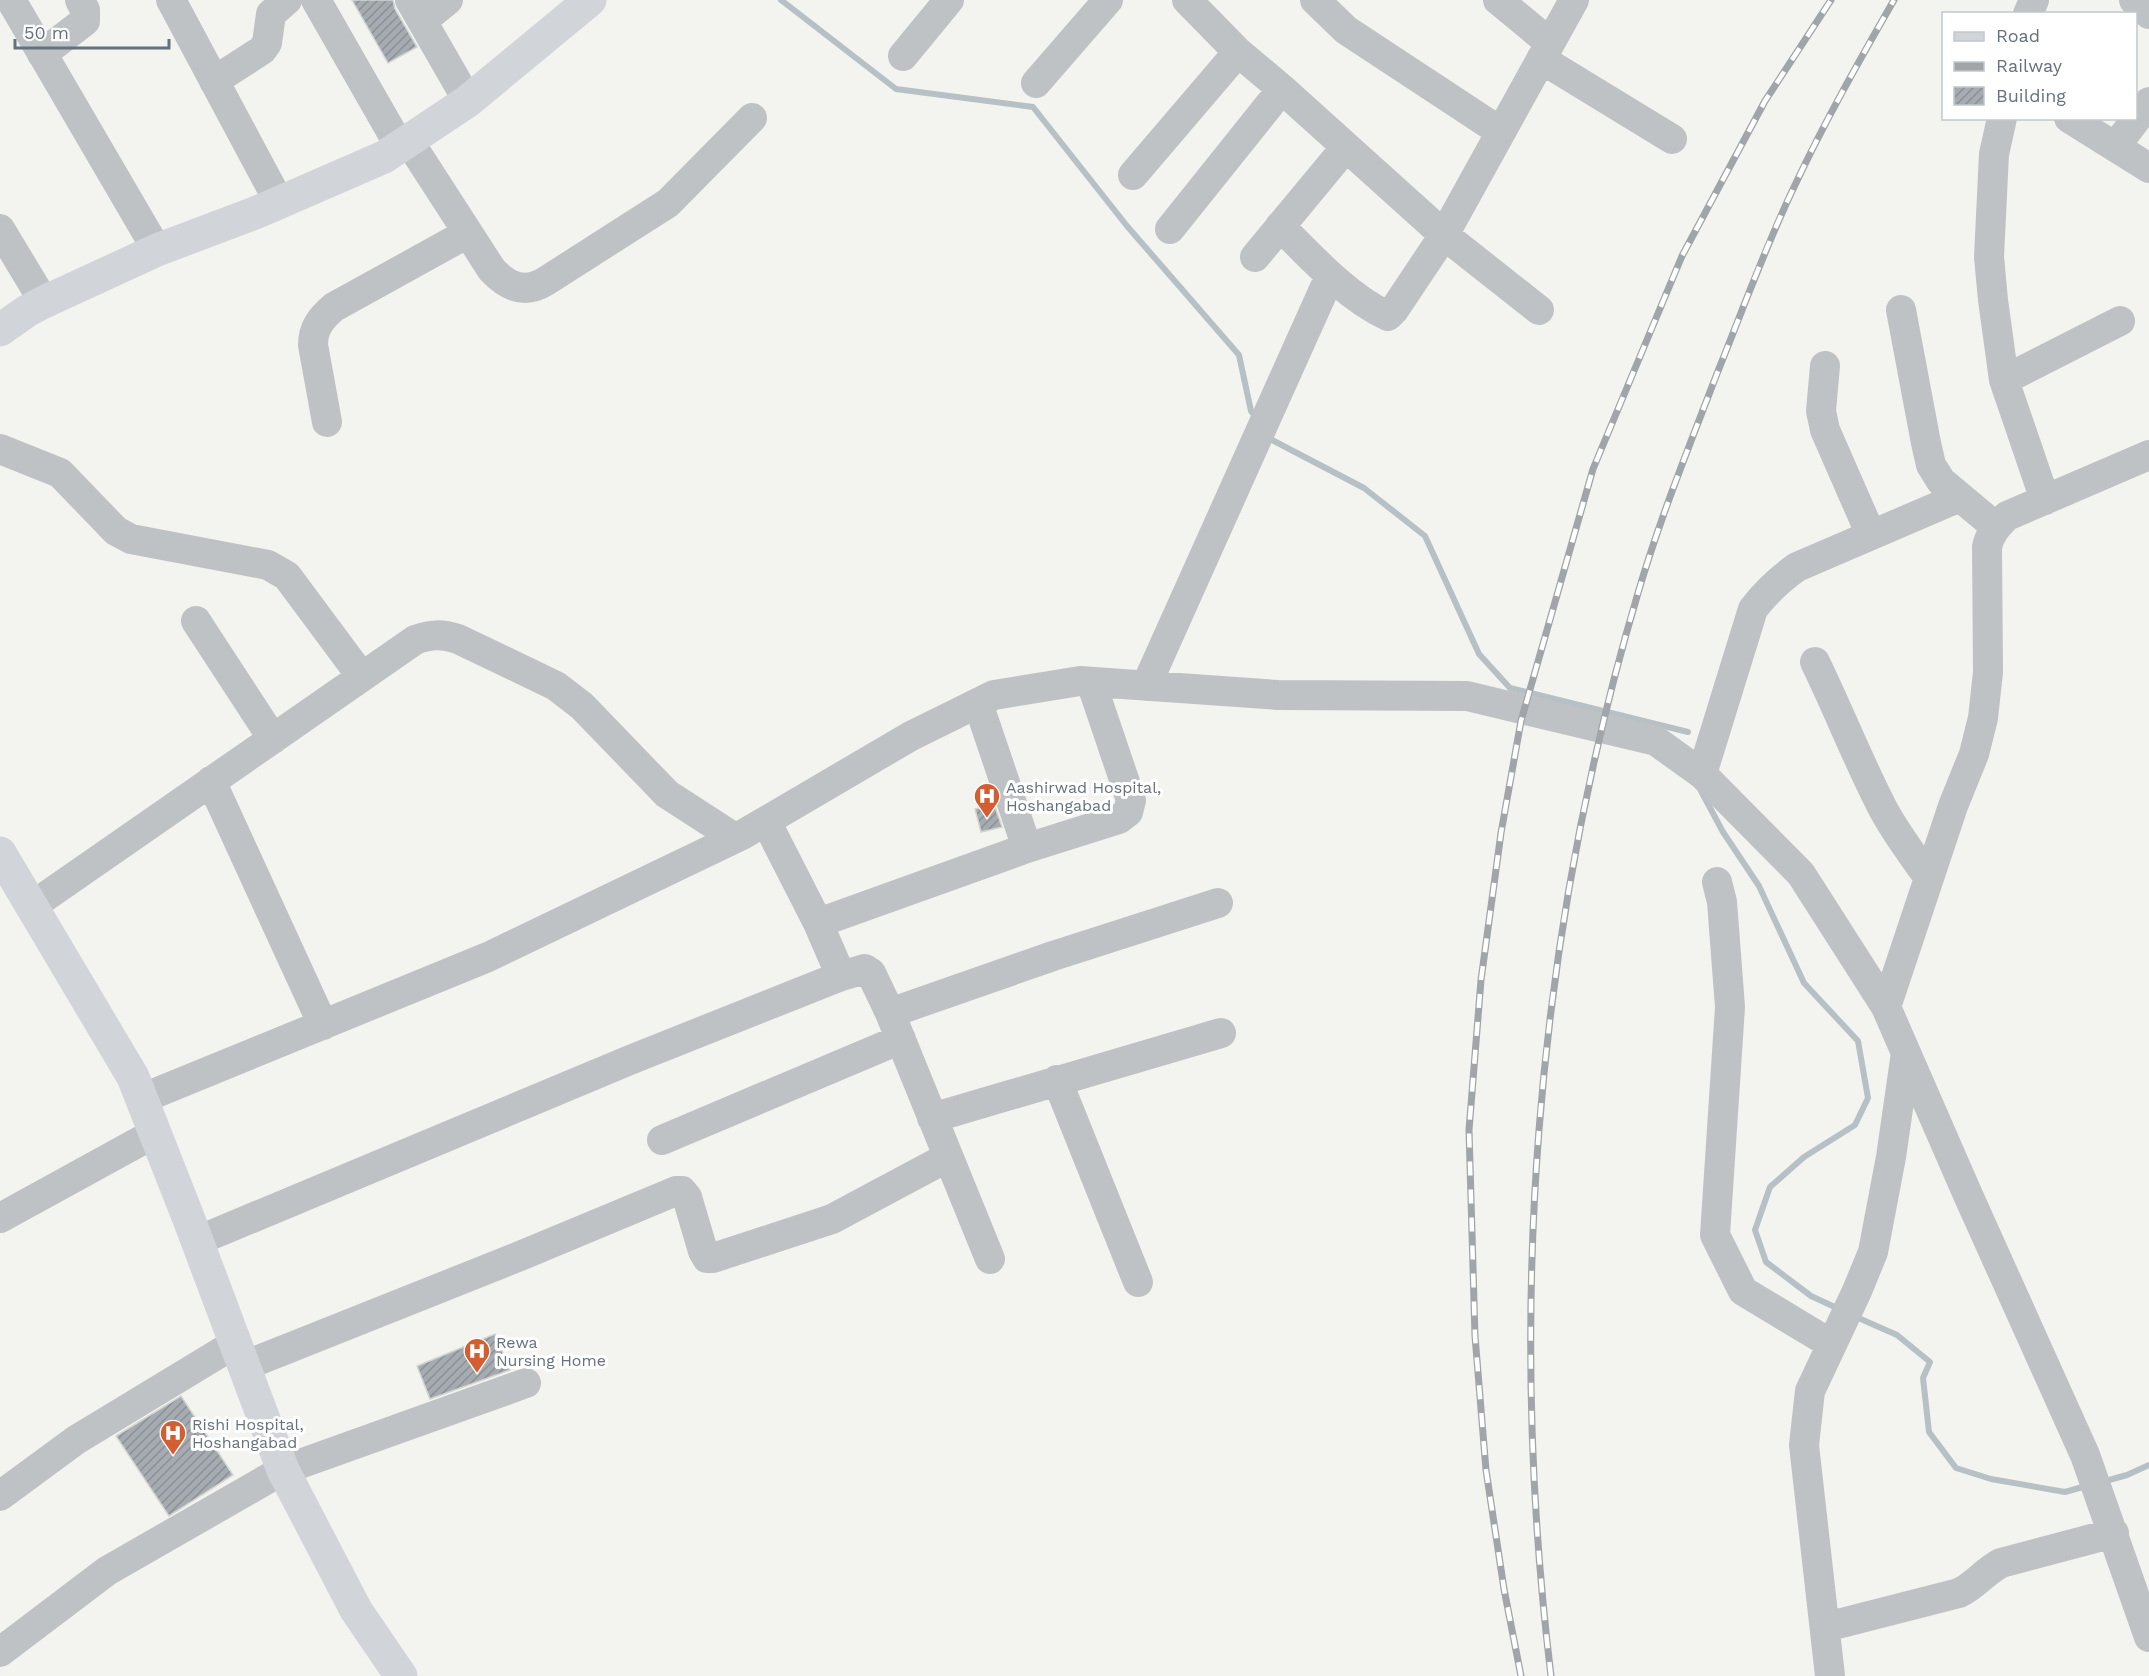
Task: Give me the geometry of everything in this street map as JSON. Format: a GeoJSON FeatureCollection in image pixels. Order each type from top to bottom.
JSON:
{"type":"FeatureCollection","features":[{"type":"Feature","properties":{"kind":"main road"},"geometry":{"type":"LineString","coordinates":[[0,330],[44,302],[157,250],[279,202],[384,157],[468,100],[578,4]]}},
{"type":"Feature","properties":{"kind":"main road"},"geometry":{"type":"LineString","coordinates":[[0,853],[133,1077],[283,1470],[356,1610],[401,1676]]}},
{"type":"Feature","properties":{"kind":"street"},"geometry":{"type":"LineString","coordinates":[[11,0],[157,250]]}},
{"type":"Feature","properties":{"kind":"street"},"geometry":{"type":"LineString","coordinates":[[42,54],[85,21],[85,10],[80,0]]}},
{"type":"Feature","properties":{"kind":"street"},"geometry":{"type":"LineString","coordinates":[[171,0],[279,202]]}},
{"type":"Feature","properties":{"kind":"street"},"geometry":{"type":"LineString","coordinates":[[214,81],[265,46],[271,14],[287,0]]}},
{"type":"Feature","properties":{"kind":"street"},"geometry":{"type":"LineString","coordinates":[[316,0],[404,142],[492,270],[501,280],[513,287],[525,289],[537,287],[668,203],[752,118]]}},
{"type":"Feature","properties":{"kind":"street"},"geometry":{"type":"LineString","coordinates":[[448,0],[416,10],[468,100]]}},
{"type":"Feature","properties":{"kind":"street"},"geometry":{"type":"LineString","coordinates":[[903,56],[949,0]]}},
{"type":"Feature","properties":{"kind":"street"},"geometry":{"type":"LineString","coordinates":[[1036,83],[1108,0]]}},
{"type":"Feature","properties":{"kind":"street"},"geometry":{"type":"LineString","coordinates":[[1187,0],[1238,52],[1444,235],[1539,310]]}},
{"type":"Feature","properties":{"kind":"street"},"geometry":{"type":"LineString","coordinates":[[1315,0],[1346,30],[1501,132]]}},
{"type":"Feature","properties":{"kind":"street"},"geometry":{"type":"LineString","coordinates":[[1498,0],[1545,51],[1672,139]]}},
{"type":"Feature","properties":{"kind":"street"},"geometry":{"type":"LineString","coordinates":[[1280,226],[1330,276],[1388,316],[1444,235],[1574,0]]}},
{"type":"Feature","properties":{"kind":"street"},"geometry":{"type":"LineString","coordinates":[[2134,0],[2149,14]]}},
{"type":"Feature","properties":{"kind":"street"},"geometry":{"type":"LineString","coordinates":[[1133,175],[1238,52]]}},
{"type":"Feature","properties":{"kind":"street"},"geometry":{"type":"LineString","coordinates":[[1170,230],[1282,89]]}},
{"type":"Feature","properties":{"kind":"street"},"geometry":{"type":"LineString","coordinates":[[2137,118],[2149,102]]}},
{"type":"Feature","properties":{"kind":"street"},"geometry":{"type":"LineString","coordinates":[[2002,120],[1994,154],[1989,257],[2004,380],[2045,500]]}},
{"type":"Feature","properties":{"kind":"street"},"geometry":{"type":"LineString","coordinates":[[2072,120],[2149,168]]}},
{"type":"Feature","properties":{"kind":"street"},"geometry":{"type":"LineString","coordinates":[[2115,147],[2135,120]]}},
{"type":"Feature","properties":{"kind":"street"},"geometry":{"type":"LineString","coordinates":[[1255,257],[1346,147]]}},
{"type":"Feature","properties":{"kind":"street"},"geometry":{"type":"LineString","coordinates":[[0,229],[44,302]]}},
{"type":"Feature","properties":{"kind":"street"},"geometry":{"type":"LineString","coordinates":[[327,422],[313,345],[313,335],[323,316],[334,307],[468,233]]}},
{"type":"Feature","properties":{"kind":"street"},"geometry":{"type":"LineString","coordinates":[[1146,686],[1330,276]]}},
{"type":"Feature","properties":{"kind":"street"},"geometry":{"type":"LineString","coordinates":[[1901,310],[1931,465],[1941,481],[1996,527]]}},
{"type":"Feature","properties":{"kind":"street"},"geometry":{"type":"LineString","coordinates":[[2004,380],[2120,321]]}},
{"type":"Feature","properties":{"kind":"street"},"geometry":{"type":"LineString","coordinates":[[1825,366],[1821,411],[1825,430],[1871,536]]}},
{"type":"Feature","properties":{"kind":"street"},"geometry":{"type":"LineString","coordinates":[[0,449],[60,473],[116,531],[131,540],[268,565],[279,570],[287,576],[362,677]]}},
{"type":"Feature","properties":{"kind":"street"},"geometry":{"type":"LineString","coordinates":[[1886,1007],[1953,806],[1974,754],[1983,718],[1988,672],[1987,547],[1990,536],[2007,516],[2149,455]]}},
{"type":"Feature","properties":{"kind":"street"},"geometry":{"type":"LineString","coordinates":[[1702,774],[1753,609],[1780,579],[1797,567],[1960,497]]}},
{"type":"Feature","properties":{"kind":"street"},"geometry":{"type":"LineString","coordinates":[[196,621],[273,739]]}},
{"type":"Feature","properties":{"kind":"street"},"geometry":{"type":"LineString","coordinates":[[32,906],[415,640],[429,634],[458,639],[556,686],[582,706],[668,794],[735,838]]}},
{"type":"Feature","properties":{"kind":"street"},"geometry":{"type":"LineString","coordinates":[[1815,662],[1882,807],[1929,878]]}},
{"type":"Feature","properties":{"kind":"street"},"geometry":{"type":"LineString","coordinates":[[141,1099],[488,957],[735,838],[911,736],[994,695],[1080,681],[1278,694],[1467,696],[1656,741],[1702,774],[1801,874],[1886,1007],[2085,1455],[2149,1636]]}},
{"type":"Feature","properties":{"kind":"street"},"geometry":{"type":"LineString","coordinates":[[818,923],[1027,848],[1119,819],[1128,812],[1131,800],[1091,682]]}},
{"type":"Feature","properties":{"kind":"street"},"geometry":{"type":"LineString","coordinates":[[978,703],[1027,848]]}},
{"type":"Feature","properties":{"kind":"street"},"geometry":{"type":"LineString","coordinates":[[211,781],[323,1025]]}},
{"type":"Feature","properties":{"kind":"street"},"geometry":{"type":"LineString","coordinates":[[766,821],[818,923],[840,976]]}},
{"type":"Feature","properties":{"kind":"street"},"geometry":{"type":"LineString","coordinates":[[1717,882],[1722,902],[1730,1007],[1715,1235],[1743,1291],[1835,1336]]}},
{"type":"Feature","properties":{"kind":"street"},"geometry":{"type":"LineString","coordinates":[[662,1140],[895,1026],[1053,956],[1218,903]]}},
{"type":"Feature","properties":{"kind":"street"},"geometry":{"type":"LineString","coordinates":[[197,1241],[630,1060],[840,976],[865,969],[871,973],[895,1026],[990,1259]]}},
{"type":"Feature","properties":{"kind":"street"},"geometry":{"type":"LineString","coordinates":[[932,1118],[1221,1033]]}},
{"type":"Feature","properties":{"kind":"street"},"geometry":{"type":"LineString","coordinates":[[1830,1676],[1804,1445],[1810,1391],[1873,1252],[1891,1156],[1906,1053]]}},
{"type":"Feature","properties":{"kind":"street"},"geometry":{"type":"LineString","coordinates":[[1058,1080],[1138,1281]]}},
{"type":"Feature","properties":{"kind":"street"},"geometry":{"type":"LineString","coordinates":[[0,1218],[155,1132]]}},
{"type":"Feature","properties":{"kind":"street"},"geometry":{"type":"LineString","coordinates":[[0,1496],[76,1440],[240,1355],[520,1256],[676,1191],[682,1191],[687,1197],[703,1251],[707,1257],[713,1258],[832,1219],[948,1157]]}},
{"type":"Feature","properties":{"kind":"street"},"geometry":{"type":"LineString","coordinates":[[0,1652],[107,1571],[283,1470],[526,1383]]}},
{"type":"Feature","properties":{"kind":"street"},"geometry":{"type":"LineString","coordinates":[[1826,1627],[1959,1593],[1967,1590],[1990,1569],[2001,1563],[2110,1524]]}},
{"type":"Feature","properties":{"kind":"building"},"geometry":{"type":"Polygon","coordinates":[[[352,0],[393,0],[395,9],[417,47],[388,63],[352,0]]]}},
{"type":"Feature","properties":{"kind":"building"},"geometry":{"type":"Polygon","coordinates":[[[994,804],[1002,827],[981,832],[975,809],[994,804]]]}},
{"type":"Feature","properties":{"kind":"building"},"geometry":{"type":"Polygon","coordinates":[[[495,1334],[510,1370],[430,1399],[417,1366],[495,1334]]]}},
{"type":"Feature","properties":{"kind":"building"},"geometry":{"type":"Polygon","coordinates":[[[181,1396],[233,1475],[169,1516],[116,1436],[181,1396]]]}},
{"type":"Feature","properties":{"kind":"waterway"},"geometry":{"type":"LineString","coordinates":[[781,0],[896,89],[1033,107],[1127,226],[1239,355],[1251,411],[1257,418]]}},
{"type":"Feature","properties":{"kind":"waterway"},"geometry":{"type":"LineString","coordinates":[[1268,434],[1272,440],[1364,488],[1425,536],[1479,654],[1510,688],[1688,732]]}},
{"type":"Feature","properties":{"kind":"waterway"},"geometry":{"type":"LineString","coordinates":[[1701,791],[1723,832],[1759,886],[1804,983],[1858,1041],[1868,1098],[1855,1125],[1804,1157],[1770,1187],[1755,1230],[1766,1262],[1811,1296],[1839,1309]]}},
{"type":"Feature","properties":{"kind":"waterway"},"geometry":{"type":"LineString","coordinates":[[1854,1316],[1897,1335],[1930,1362],[1923,1378],[1929,1432],[1956,1468],[1991,1479],[2065,1492],[2086,1486]]}},
{"type":"Feature","properties":{"kind":"waterway"},"geometry":{"type":"LineString","coordinates":[[2102,1482],[2127,1475],[2149,1465]]}},
{"type":"Feature","properties":{"kind":"railway"},"geometry":{"type":"LineString","coordinates":[[1521,1676],[1504,1589],[1486,1470],[1475,1336],[1469,1130],[1481,980],[1501,833],[1521,721],[1593,469],[1682,256],[1765,101],[1831,0]]}},
{"type":"Feature","properties":{"kind":"railway"},"geometry":{"type":"LineString","coordinates":[[1551,1676],[1538,1540],[1531,1403],[1532,1267],[1539,1130],[1553,994],[1574,859],[1603,725],[1638,593],[1676,481],[1784,208],[1830,114],[1894,0]]}},
{"type":"Feature","properties":{"kind":"place","name":"Aashirwad Hospital, Hoshangabad"},"geometry":{"type":"Point","coordinates":[987,819]}},
{"type":"Feature","properties":{"kind":"place","name":"Rewa Nursing Home"},"geometry":{"type":"Point","coordinates":[477,1374]}},
{"type":"Feature","properties":{"kind":"place","name":"Rishi Hospital, Hoshangabad"},"geometry":{"type":"Point","coordinates":[173,1456]}}]}
